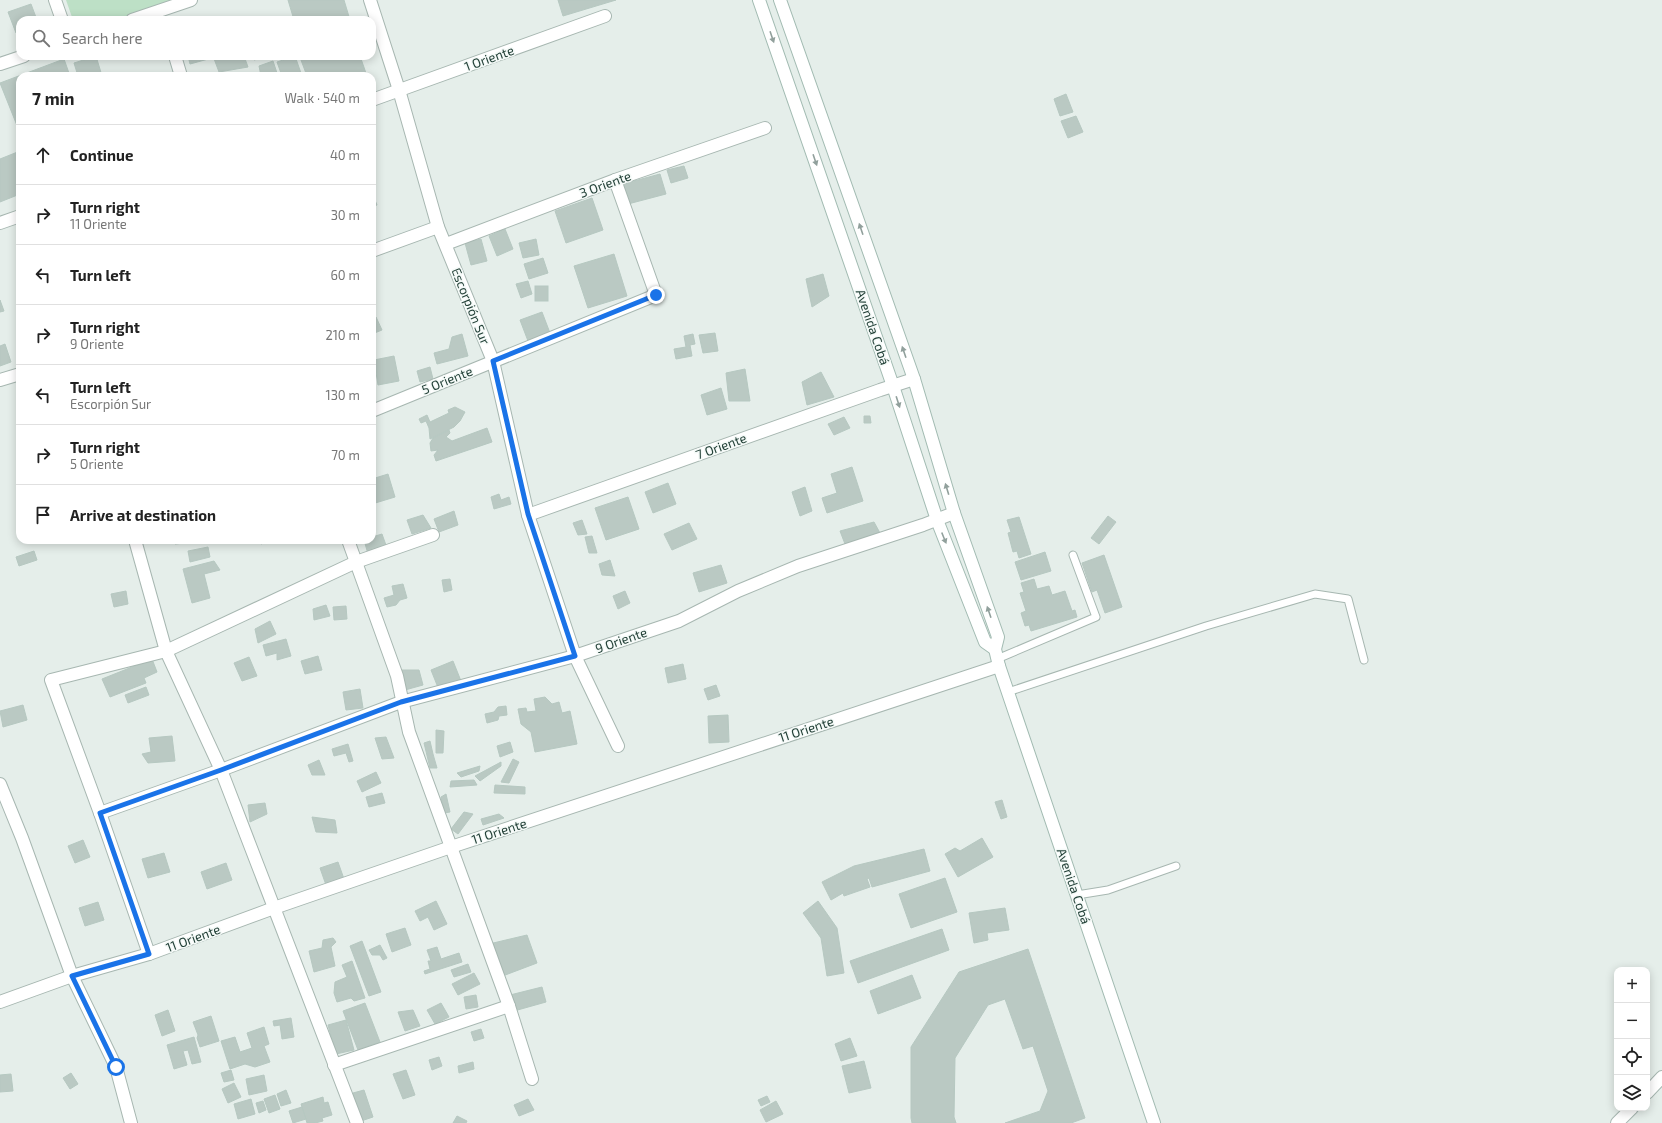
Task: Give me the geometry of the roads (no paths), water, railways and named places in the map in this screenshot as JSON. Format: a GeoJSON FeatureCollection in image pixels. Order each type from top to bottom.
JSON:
{"type":"FeatureCollection","features":[{"type":"Feature","properties":{"kind":"street"},"geometry":{"type":"LineString","coordinates":[[55,0],[61,16]]}},
{"type":"Feature","properties":{"kind":"street"},"geometry":{"type":"LineString","coordinates":[[163,15],[191,0]]}},
{"type":"Feature","properties":{"kind":"street","name":"Escorpión Sur"},"geometry":{"type":"LineString","coordinates":[[370,0],[375,16]]}},
{"type":"Feature","properties":{"kind":"street","name":"Avenida Cobá"},"geometry":{"type":"LineString","coordinates":[[759,0],[893,386],[937,520],[986,642],[997,658],[1154,1123]]}},
{"type":"Feature","properties":{"kind":"street","name":"Avenida Cobá"},"geometry":{"type":"LineString","coordinates":[[780,0],[914,379],[954,513],[998,637],[997,658]]}},
{"type":"Feature","properties":{"kind":"street","name":"1 Oriente"},"geometry":{"type":"LineString","coordinates":[[376,99],[605,16]]}},
{"type":"Feature","properties":{"kind":"street","name":"Escorpión Sur"},"geometry":{"type":"LineString","coordinates":[[376,19],[399,90],[438,228],[446,244],[493,361],[528,514],[575,656],[618,746]]}},
{"type":"Feature","properties":{"kind":"street"},"geometry":{"type":"LineString","coordinates":[[0,64],[16,59]]}},
{"type":"Feature","properties":{"kind":"street"},"geometry":{"type":"LineString","coordinates":[[176,60],[179,72]]}},
{"type":"Feature","properties":{"kind":"street","name":"3 Oriente"},"geometry":{"type":"LineString","coordinates":[[446,244],[615,180],[765,128]]}},
{"type":"Feature","properties":{"kind":"street","name":"5 Oriente"},"geometry":{"type":"LineString","coordinates":[[376,409],[656,295],[615,180]]}},
{"type":"Feature","properties":{"kind":"street"},"geometry":{"type":"LineString","coordinates":[[0,223],[16,217]]}},
{"type":"Feature","properties":{"kind":"street"},"geometry":{"type":"LineString","coordinates":[[376,250],[438,228]]}},
{"type":"Feature","properties":{"kind":"street"},"geometry":{"type":"LineString","coordinates":[[0,380],[16,375]]}},
{"type":"Feature","properties":{"kind":"street","name":"7 Oriente"},"geometry":{"type":"LineString","coordinates":[[528,514],[914,379]]}},
{"type":"Feature","properties":{"kind":"street","name":"9 Oriente"},"geometry":{"type":"LineString","coordinates":[[100,813],[221,770],[401,702],[575,656],[679,621],[738,591],[798,566],[954,513]]}},
{"type":"Feature","properties":{"kind":"street"},"geometry":{"type":"LineString","coordinates":[[149,954],[100,813],[51,680],[166,651],[356,562],[433,535]]}},
{"type":"Feature","properties":{"kind":"street"},"geometry":{"type":"LineString","coordinates":[[136,544],[166,651],[221,770],[357,1123]]}},
{"type":"Feature","properties":{"kind":"street"},"geometry":{"type":"LineString","coordinates":[[349,544],[397,676],[401,702],[409,732],[509,1006],[532,1079]]}},
{"type":"Feature","properties":{"kind":"street","name":"11 Oriente"},"geometry":{"type":"LineString","coordinates":[[0,1002],[72,976],[149,954],[274,908],[997,658]]}},
{"type":"Feature","properties":{"kind":"street"},"geometry":{"type":"LineString","coordinates":[[0,784],[22,838],[72,976],[116,1067],[131,1123]]}},
{"type":"Feature","properties":{"kind":"street"},"geometry":{"type":"LineString","coordinates":[[334,1065],[509,1006]]}},
{"type":"Feature","properties":{"kind":"street"},"geometry":{"type":"LineString","coordinates":[[1650,1090],[1662,1078]]}},
{"type":"Feature","properties":{"kind":"street"},"geometry":{"type":"LineString","coordinates":[[1617,1123],[1629,1111]]}},
{"type":"Feature","properties":{"kind":"lane"},"geometry":{"type":"LineString","coordinates":[[997,658],[1096,617],[1073,555]]}},
{"type":"Feature","properties":{"kind":"lane"},"geometry":{"type":"LineString","coordinates":[[1008,692],[1206,626],[1315,594],[1348,599],[1364,660]]}},
{"type":"Feature","properties":{"kind":"lane"},"geometry":{"type":"LineString","coordinates":[[1077,895],[1108,890],[1176,866]]}}]}
